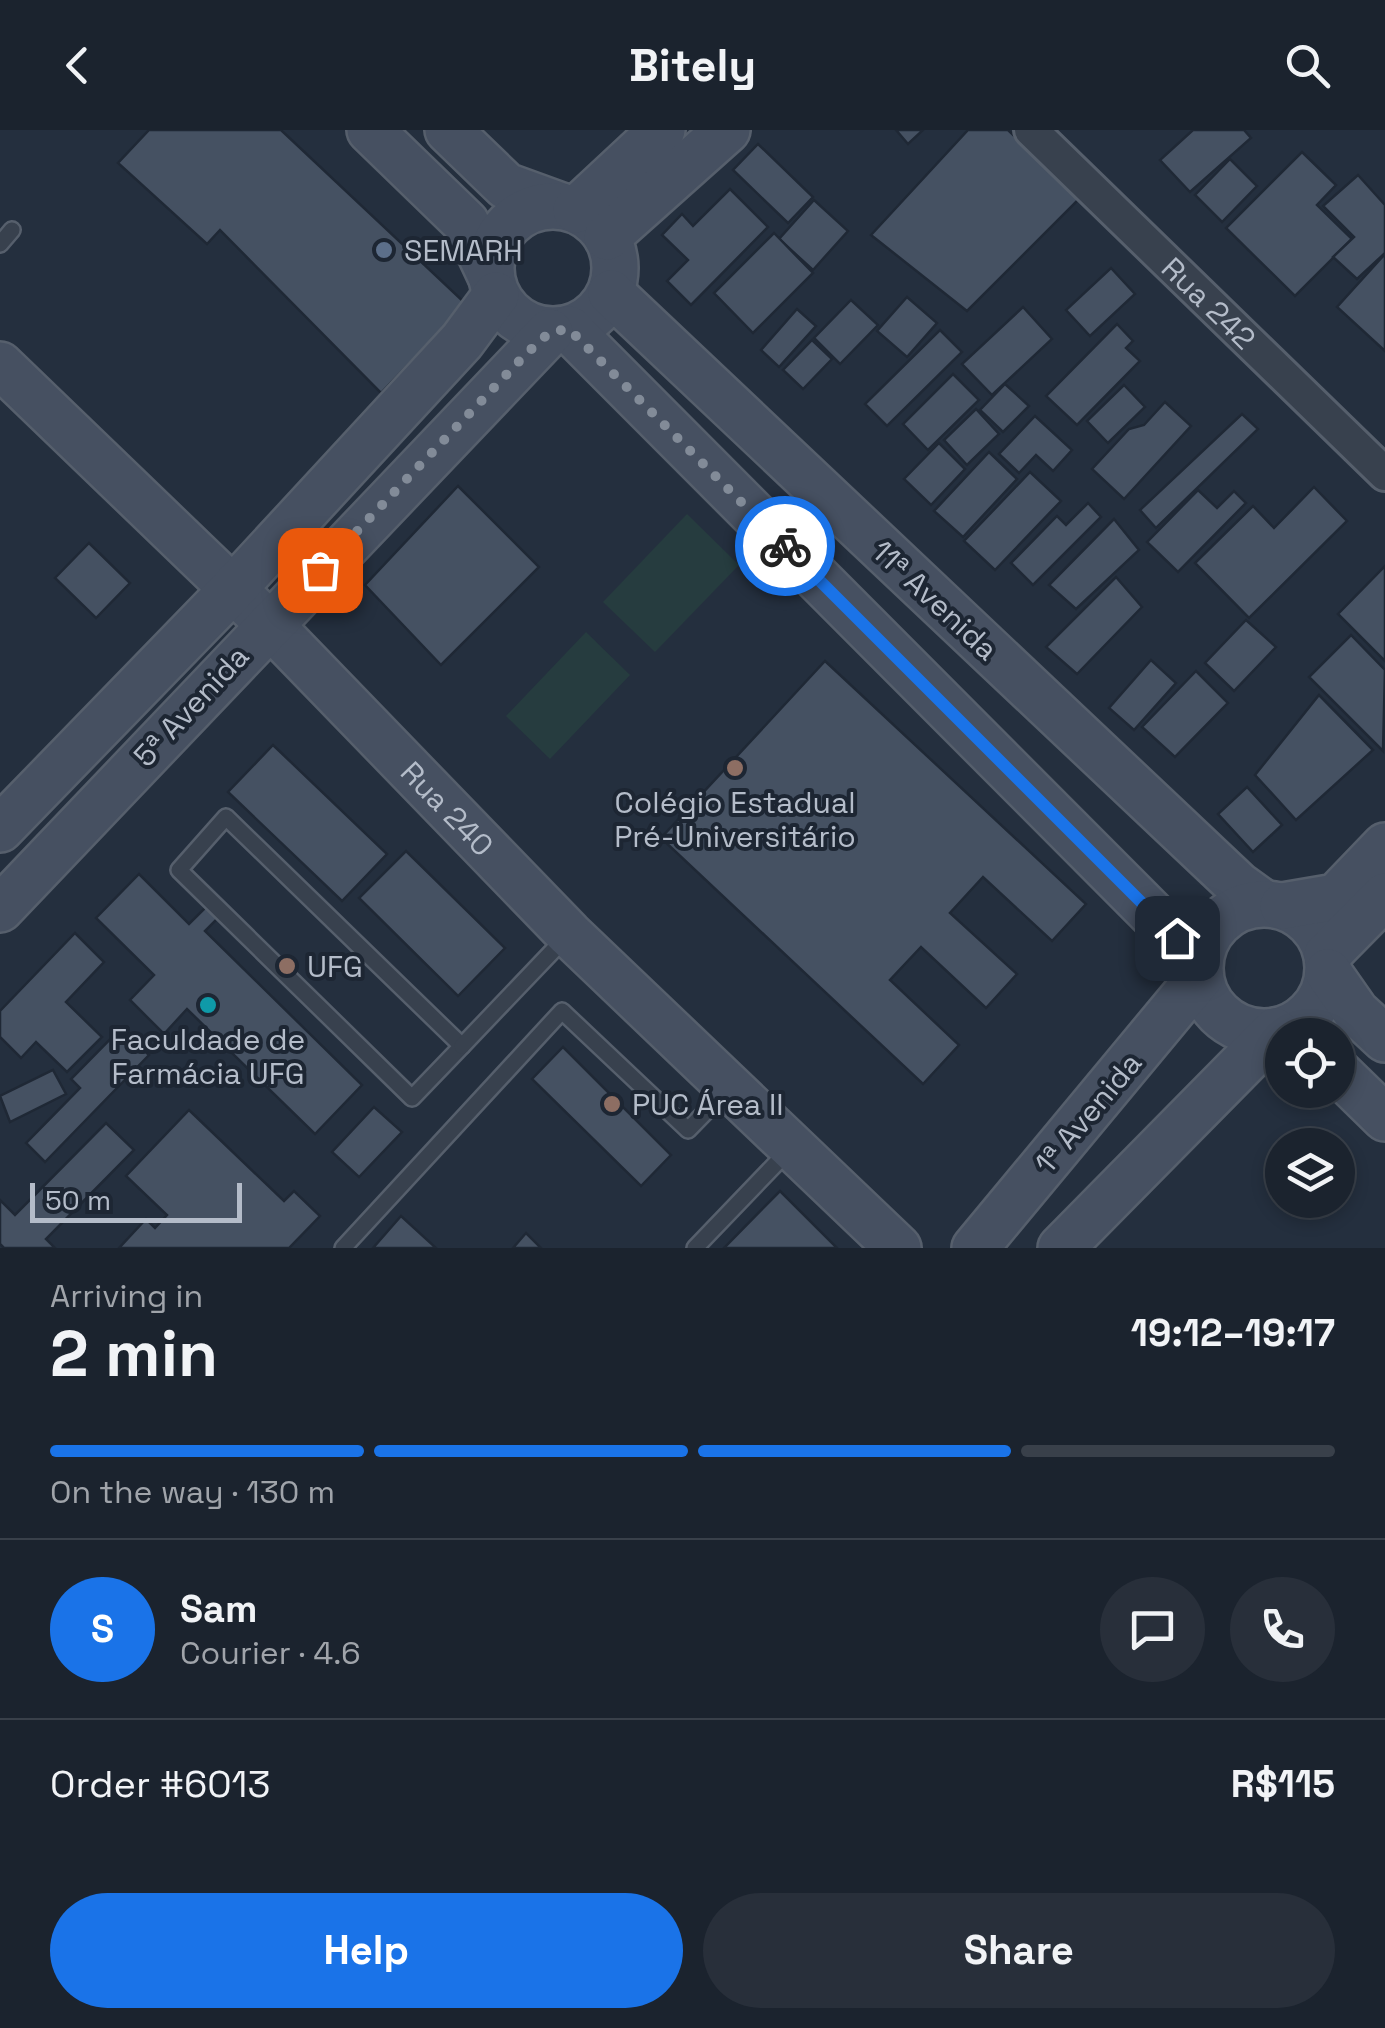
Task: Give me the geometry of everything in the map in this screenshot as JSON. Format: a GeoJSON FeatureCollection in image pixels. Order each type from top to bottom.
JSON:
{"type":"FeatureCollection","features":[{"type":"Feature","properties":{"kind":"main road"},"geometry":{"type":"LineString","coordinates":[[370,130],[466,222],[493,284],[518,320],[559,330],[586,322],[610,293],[615,274],[582,218],[506,186],[448,130]]}},
{"type":"Feature","properties":{"kind":"main road"},"geometry":{"type":"LineString","coordinates":[[582,218],[662,130]]}},
{"type":"Feature","properties":{"kind":"main road"},"geometry":{"type":"LineString","coordinates":[[493,284],[498,236],[510,222],[544,206],[582,218],[727,130]]}},
{"type":"Feature","properties":{"kind":"main road","name":"5ª Avenida"},"geometry":{"type":"LineString","coordinates":[[0,829],[232,590],[462,341],[493,284]]}},
{"type":"Feature","properties":{"kind":"main road","name":"11ª Avenida"},"geometry":{"type":"LineString","coordinates":[[610,293],[1224,872],[1273,905]]}},
{"type":"Feature","properties":{"kind":"main road"},"geometry":{"type":"LineString","coordinates":[[559,330],[1199,969],[1216,1012],[1234,1025],[1265,1029]]}},
{"type":"Feature","properties":{"kind":"main road","name":"5ª Avenida"},"geometry":{"type":"LineString","coordinates":[[0,908],[269,624],[559,330]]}},
{"type":"Feature","properties":{"kind":"main road","name":"Rua 240"},"geometry":{"type":"LineString","coordinates":[[0,365],[269,624],[569,934],[898,1248]]}},
{"type":"Feature","properties":{"kind":"main road"},"geometry":{"type":"LineString","coordinates":[[1199,969],[1217,923],[1246,906],[1336,897],[1385,846]]}},
{"type":"Feature","properties":{"kind":"main road"},"geometry":{"type":"LineString","coordinates":[[1301,1018],[1317,1004],[1328,964],[1385,896]]}},
{"type":"Feature","properties":{"kind":"main road"},"geometry":{"type":"LineString","coordinates":[[1273,905],[1312,925],[1328,964],[1356,1012],[1385,1039]]}},
{"type":"Feature","properties":{"kind":"main road","name":"1ª Avenida"},"geometry":{"type":"LineString","coordinates":[[975,1248],[1199,969]]}},
{"type":"Feature","properties":{"kind":"main road"},"geometry":{"type":"LineString","coordinates":[[1060,1248],[1265,1051]]}},
{"type":"Feature","properties":{"kind":"main road"},"geometry":{"type":"LineString","coordinates":[[1355,1089],[1385,1118]]}},
{"type":"Feature","properties":{"kind":"street","name":"Rua 242"},"geometry":{"type":"LineString","coordinates":[[1031,130],[1385,474]]}},
{"type":"Feature","properties":{"kind":"lane"},"geometry":{"type":"LineString","coordinates":[[0,244],[12,230]]}},
{"type":"Feature","properties":{"kind":"lane"},"geometry":{"type":"LineString","coordinates":[[462,1046],[226,817],[179,870],[412,1098],[462,1046],[569,934]]}},
{"type":"Feature","properties":{"kind":"lane"},"geometry":{"type":"LineString","coordinates":[[343,1248],[562,1012],[688,1130],[729,1088]]}},
{"type":"Feature","properties":{"kind":"lane"},"geometry":{"type":"LineString","coordinates":[[695,1248],[791,1147]]}},
{"type":"Feature","properties":{"kind":"green space"},"geometry":{"type":"Polygon","coordinates":[[[687,514],[739,565],[655,652],[603,602],[687,514]]]}},
{"type":"Feature","properties":{"kind":"green space"},"geometry":{"type":"Polygon","coordinates":[[[586,632],[630,675],[550,759],[506,716],[586,632]]]}},
{"type":"Feature","properties":{"kind":"building","name":"SEMARH"},"geometry":{"type":"Polygon","coordinates":[[[149,130],[281,130],[466,304],[381,393],[220,230],[207,244],[118,163],[149,130]]]}},
{"type":"Feature","properties":{"kind":"building"},"geometry":{"type":"Polygon","coordinates":[[[896,130],[923,130],[908,144],[896,130]]]}},
{"type":"Feature","properties":{"kind":"building"},"geometry":{"type":"Polygon","coordinates":[[[968,130],[1008,130],[1080,198],[967,311],[871,235],[968,130]]]}},
{"type":"Feature","properties":{"kind":"building"},"geometry":{"type":"Polygon","coordinates":[[[1193,130],[1244,130],[1251,138],[1190,192],[1160,160],[1193,130]]]}},
{"type":"Feature","properties":{"kind":"building"},"geometry":{"type":"Polygon","coordinates":[[[758,144],[813,197],[788,223],[733,170],[758,144]]]}},
{"type":"Feature","properties":{"kind":"building"},"geometry":{"type":"Polygon","coordinates":[[[1302,152],[1336,185],[1317,205],[1352,239],[1295,296],[1226,228],[1302,152]]]}},
{"type":"Feature","properties":{"kind":"building"},"geometry":{"type":"Polygon","coordinates":[[[1230,159],[1257,186],[1222,222],[1195,195],[1230,159]]]}},
{"type":"Feature","properties":{"kind":"building"},"geometry":{"type":"Polygon","coordinates":[[[1358,175],[1385,205],[1385,253],[1357,279],[1333,257],[1354,237],[1323,206],[1358,175]]]}},
{"type":"Feature","properties":{"kind":"building"},"geometry":{"type":"Polygon","coordinates":[[[730,189],[768,227],[691,305],[667,281],[688,260],[662,235],[682,214],[693,226],[730,189]]]}},
{"type":"Feature","properties":{"kind":"building"},"geometry":{"type":"Polygon","coordinates":[[[814,200],[848,231],[813,270],[779,239],[814,200]]]}},
{"type":"Feature","properties":{"kind":"building"},"geometry":{"type":"Polygon","coordinates":[[[774,233],[813,273],[753,333],[714,293],[774,233]]]}},
{"type":"Feature","properties":{"kind":"building"},"geometry":{"type":"Polygon","coordinates":[[[1385,254],[1385,351],[1337,307],[1385,254]]]}},
{"type":"Feature","properties":{"kind":"building"},"geometry":{"type":"Polygon","coordinates":[[[1111,268],[1135,294],[1090,336],[1066,310],[1111,268]]]}},
{"type":"Feature","properties":{"kind":"building"},"geometry":{"type":"Polygon","coordinates":[[[907,297],[937,323],[907,357],[877,331],[907,297]]]}},
{"type":"Feature","properties":{"kind":"building"},"geometry":{"type":"Polygon","coordinates":[[[851,300],[878,325],[840,364],[814,338],[851,300]]]}},
{"type":"Feature","properties":{"kind":"building"},"geometry":{"type":"Polygon","coordinates":[[[1023,307],[1052,339],[992,395],[962,364],[1023,307]]]}},
{"type":"Feature","properties":{"kind":"building"},"geometry":{"type":"Polygon","coordinates":[[[797,309],[816,326],[779,367],[761,350],[797,309]]]}},
{"type":"Feature","properties":{"kind":"building"},"geometry":{"type":"Polygon","coordinates":[[[1117,324],[1133,341],[1126,348],[1140,361],[1077,425],[1046,396],[1117,324]]]}},
{"type":"Feature","properties":{"kind":"building"},"geometry":{"type":"Polygon","coordinates":[[[940,330],[962,352],[887,426],[865,404],[940,330]]]}},
{"type":"Feature","properties":{"kind":"building"},"geometry":{"type":"Polygon","coordinates":[[[812,340],[832,359],[803,389],[783,370],[812,340]]]}},
{"type":"Feature","properties":{"kind":"building"},"geometry":{"type":"Polygon","coordinates":[[[953,374],[979,400],[928,450],[903,424],[953,374]]]}},
{"type":"Feature","properties":{"kind":"building"},"geometry":{"type":"Polygon","coordinates":[[[1005,384],[1029,406],[1003,432],[980,410],[1005,384]]]}},
{"type":"Feature","properties":{"kind":"building"},"geometry":{"type":"Polygon","coordinates":[[[1124,385],[1145,407],[1108,443],[1087,421],[1124,385]]]}},
{"type":"Feature","properties":{"kind":"building"},"geometry":{"type":"Polygon","coordinates":[[[1165,402],[1191,426],[1124,499],[1092,469],[1129,429],[1144,425],[1165,402]]]}},
{"type":"Feature","properties":{"kind":"building"},"geometry":{"type":"Polygon","coordinates":[[[976,409],[999,434],[967,465],[944,440],[976,409]]]}},
{"type":"Feature","properties":{"kind":"building"},"geometry":{"type":"Polygon","coordinates":[[[1242,414],[1258,429],[1156,528],[1140,510],[1242,414]]]}},
{"type":"Feature","properties":{"kind":"building"},"geometry":{"type":"Polygon","coordinates":[[[1035,416],[1072,450],[1053,471],[1036,455],[1019,473],[999,454],[1035,416]]]}},
{"type":"Feature","properties":{"kind":"building"},"geometry":{"type":"Polygon","coordinates":[[[939,443],[965,469],[931,505],[904,479],[939,443]]]}},
{"type":"Feature","properties":{"kind":"building"},"geometry":{"type":"Polygon","coordinates":[[[989,452],[1017,479],[963,537],[934,511],[989,452]]]}},
{"type":"Feature","properties":{"kind":"building"},"geometry":{"type":"Polygon","coordinates":[[[1030,472],[1061,501],[995,570],[964,541],[1030,472]]]}},
{"type":"Feature","properties":{"kind":"building"},"geometry":{"type":"Polygon","coordinates":[[[458,486],[539,567],[441,665],[365,585],[458,486]]]}},
{"type":"Feature","properties":{"kind":"building"},"geometry":{"type":"Polygon","coordinates":[[[1314,487],[1347,521],[1249,618],[1195,563],[1253,506],[1274,528],[1314,487]]]}},
{"type":"Feature","properties":{"kind":"building"},"geometry":{"type":"Polygon","coordinates":[[[1198,490],[1217,508],[1234,491],[1246,503],[1178,572],[1147,542],[1198,490]]]}},
{"type":"Feature","properties":{"kind":"building"},"geometry":{"type":"Polygon","coordinates":[[[1088,503],[1101,517],[1033,585],[1011,563],[1057,516],[1066,525],[1088,503]]]}},
{"type":"Feature","properties":{"kind":"building"},"geometry":{"type":"Polygon","coordinates":[[[1114,519],[1139,550],[1076,609],[1049,585],[1114,519]]]}},
{"type":"Feature","properties":{"kind":"building"},"geometry":{"type":"Polygon","coordinates":[[[89,543],[130,583],[96,618],[55,578],[89,543]]]}},
{"type":"Feature","properties":{"kind":"building"},"geometry":{"type":"Polygon","coordinates":[[[1385,566],[1385,661],[1338,614],[1385,566]]]}},
{"type":"Feature","properties":{"kind":"building"},"geometry":{"type":"Polygon","coordinates":[[[1116,577],[1142,607],[1077,674],[1046,647],[1116,577]]]}},
{"type":"Feature","properties":{"kind":"building"},"geometry":{"type":"Polygon","coordinates":[[[1246,620],[1276,647],[1234,691],[1205,663],[1246,620]]]}},
{"type":"Feature","properties":{"kind":"building"},"geometry":{"type":"Polygon","coordinates":[[[1351,635],[1385,670],[1383,751],[1309,677],[1351,635]]]}},
{"type":"Feature","properties":{"kind":"building"},"geometry":{"type":"Polygon","coordinates":[[[1151,660],[1176,683],[1134,730],[1109,708],[1151,660]]]}},
{"type":"Feature","properties":{"kind":"building"},"geometry":{"type":"Polygon","coordinates":[[[825,661],[1086,904],[1052,941],[983,877],[950,913],[1017,974],[986,1008],[921,947],[890,980],[959,1045],[923,1084],[661,838],[825,661]]]}},
{"type":"Feature","properties":{"kind":"building"},"geometry":{"type":"Polygon","coordinates":[[[1196,671],[1228,703],[1175,757],[1142,727],[1196,671]]]}},
{"type":"Feature","properties":{"kind":"building"},"geometry":{"type":"Polygon","coordinates":[[[1319,695],[1373,750],[1296,820],[1255,775],[1319,695]]]}},
{"type":"Feature","properties":{"kind":"building"},"geometry":{"type":"Polygon","coordinates":[[[273,745],[387,854],[342,901],[228,792],[273,745]]]}},
{"type":"Feature","properties":{"kind":"building"},"geometry":{"type":"Polygon","coordinates":[[[1247,787],[1282,825],[1253,852],[1218,814],[1247,787]]]}},
{"type":"Feature","properties":{"kind":"building"},"geometry":{"type":"Polygon","coordinates":[[[406,851],[505,948],[458,996],[359,898],[406,851]]]}},
{"type":"Feature","properties":{"kind":"building","name":"Faculdade de Farmácia UFG"},"geometry":{"type":"Polygon","coordinates":[[[139,874],[189,924],[209,904],[220,916],[205,931],[362,1085],[315,1134],[187,1009],[164,1034],[130,1000],[154,975],[96,918],[139,874]]]}},
{"type":"Feature","properties":{"kind":"building"},"geometry":{"type":"Polygon","coordinates":[[[75,933],[104,962],[66,1002],[102,1037],[67,1072],[36,1042],[21,1058],[0,1037],[0,1011],[75,933]]]}},
{"type":"Feature","properties":{"kind":"building"},"geometry":{"type":"Polygon","coordinates":[[[121,1028],[149,1055],[45,1162],[26,1143],[80,1088],[71,1079],[121,1028]]]}},
{"type":"Feature","properties":{"kind":"building"},"geometry":{"type":"Polygon","coordinates":[[[563,1047],[671,1155],[641,1186],[532,1079],[563,1047]]]}},
{"type":"Feature","properties":{"kind":"building"},"geometry":{"type":"Polygon","coordinates":[[[53,1070],[66,1094],[10,1122],[0,1096],[53,1070]]]}},
{"type":"Feature","properties":{"kind":"building"},"geometry":{"type":"Polygon","coordinates":[[[374,1107],[402,1132],[359,1177],[332,1152],[374,1107]]]}},
{"type":"Feature","properties":{"kind":"building"},"geometry":{"type":"Polygon","coordinates":[[[189,1110],[284,1201],[294,1191],[320,1216],[289,1248],[119,1248],[146,1219],[155,1228],[167,1215],[126,1176],[189,1110]]]}},
{"type":"Feature","properties":{"kind":"building"},"geometry":{"type":"Polygon","coordinates":[[[106,1123],[134,1150],[46,1239],[55,1248],[4,1248],[0,1244],[0,1200],[15,1215],[106,1123]]]}},
{"type":"Feature","properties":{"kind":"building"},"geometry":{"type":"Polygon","coordinates":[[[780,1191],[837,1248],[724,1248],[780,1191]]]}},
{"type":"Feature","properties":{"kind":"building"},"geometry":{"type":"Polygon","coordinates":[[[401,1216],[436,1248],[373,1248],[401,1216]]]}},
{"type":"Feature","properties":{"kind":"building"},"geometry":{"type":"Polygon","coordinates":[[[526,1233],[541,1248],[513,1248],[526,1233]]]}},
{"type":"Feature","properties":{"kind":"way so far"},"geometry":{"type":"LineString","coordinates":[[320,570],[527,353],[550,332],[569,329],[785,546]]}},
{"type":"Feature","properties":{"kind":"place","name":"SEMARH"},"geometry":{"type":"Point","coordinates":[384,250]}},
{"type":"Feature","properties":{"kind":"place","name":"Colégio Estadual Pré-Universitário"},"geometry":{"type":"Point","coordinates":[735,768]}},
{"type":"Feature","properties":{"kind":"place","name":"UFG"},"geometry":{"type":"Point","coordinates":[287,966]}},
{"type":"Feature","properties":{"kind":"place","name":"Faculdade de Farmácia UFG"},"geometry":{"type":"Point","coordinates":[208,1005]}},
{"type":"Feature","properties":{"kind":"place","name":"PUC Área II"},"geometry":{"type":"Point","coordinates":[612,1104]}},
{"type":"Feature","properties":{"kind":"route"},"geometry":{"type":"LineString","coordinates":[[785,546],[1177,938]]}}]}
